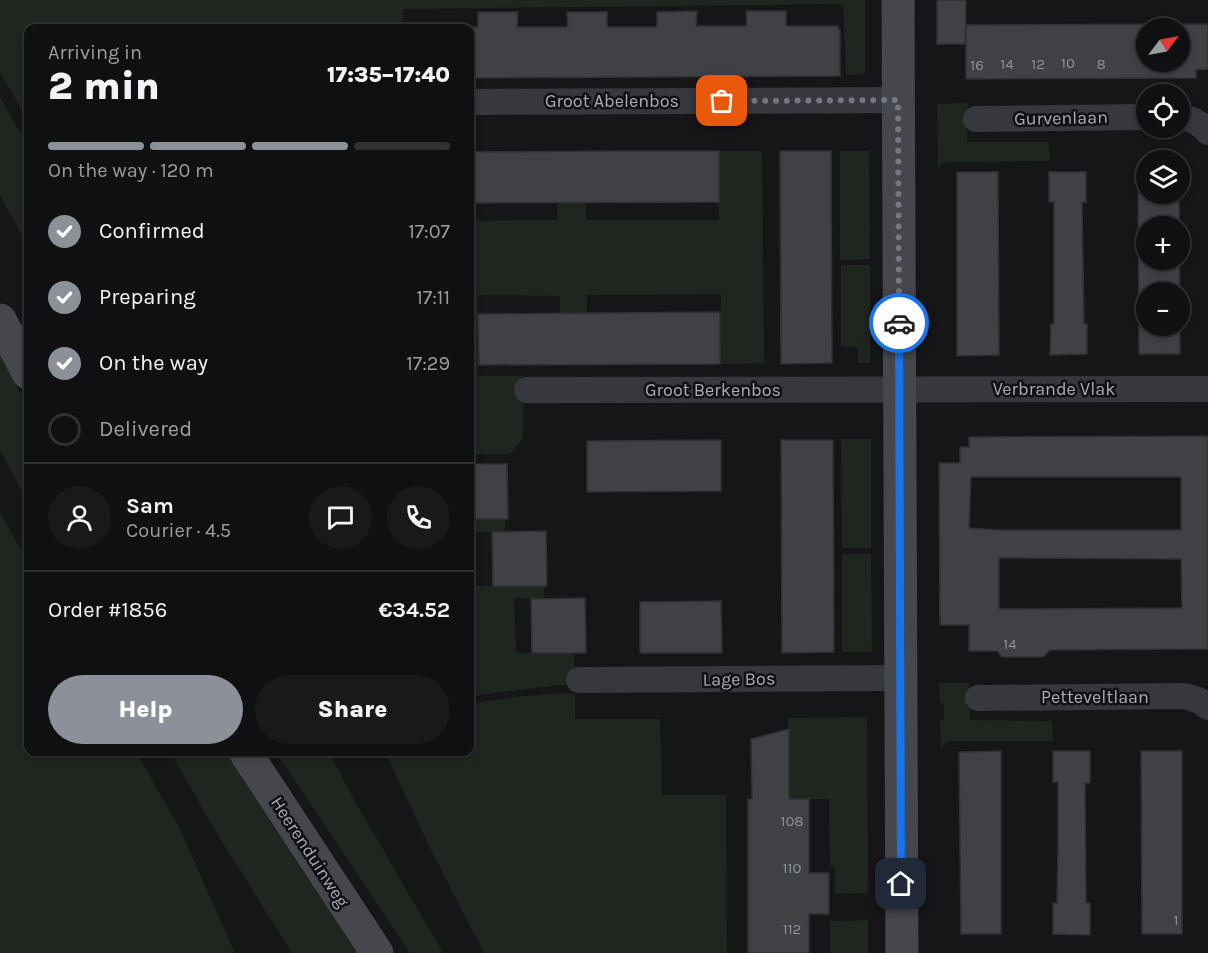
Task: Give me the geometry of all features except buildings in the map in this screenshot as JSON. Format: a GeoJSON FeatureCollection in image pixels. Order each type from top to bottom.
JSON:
{"type":"FeatureCollection","features":[{"type":"Feature","properties":{"kind":"street"},"geometry":{"type":"LineString","coordinates":[[898,0],[902,953]]}},
{"type":"Feature","properties":{"kind":"street","name":"Groot Abelenbos"},"geometry":{"type":"LineString","coordinates":[[474,102],[898,100]]}},
{"type":"Feature","properties":{"kind":"street","name":"Gurvenlaan"},"geometry":{"type":"LineString","coordinates":[[976,120],[1136,117]]}},
{"type":"Feature","properties":{"kind":"street"},"geometry":{"type":"LineString","coordinates":[[1190,118],[1199,123],[1208,132]]}},
{"type":"Feature","properties":{"kind":"street"},"geometry":{"type":"LineString","coordinates":[[0,320],[24,365]]}},
{"type":"Feature","properties":{"kind":"street","name":"Verbrande Vlak"},"geometry":{"type":"LineString","coordinates":[[899,389],[1208,389]]}},
{"type":"Feature","properties":{"kind":"street","name":"Groot Berkenbos"},"geometry":{"type":"LineString","coordinates":[[527,390],[899,389]]}},
{"type":"Feature","properties":{"kind":"street","name":"Lage Bos"},"geometry":{"type":"LineString","coordinates":[[579,680],[900,678]]}},
{"type":"Feature","properties":{"kind":"street","name":"Petteveltlaan"},"geometry":{"type":"LineString","coordinates":[[978,698],[1184,696],[1195,698],[1208,707]]}},
{"type":"Feature","properties":{"kind":"street","name":"Heerenduinweg"},"geometry":{"type":"LineString","coordinates":[[248,756],[376,953]]}},
{"type":"Feature","properties":{"kind":"shaded area"},"geometry":{"type":"Polygon","coordinates":[[[0,0],[865,0],[865,74],[846,75],[843,4],[403,9],[402,24],[24,24],[24,113],[0,73],[0,0]]]}},
{"type":"Feature","properties":{"kind":"shaded area"},"geometry":{"type":"Polygon","coordinates":[[[0,97],[24,140],[24,240],[0,195],[0,97]]]}},
{"type":"Feature","properties":{"kind":"shaded area"},"geometry":{"type":"Polygon","coordinates":[[[968,103],[967,142],[1049,142],[1050,161],[947,162],[941,164],[938,170],[937,104],[968,103]]]}},
{"type":"Feature","properties":{"kind":"shaded area"},"geometry":{"type":"Polygon","coordinates":[[[719,151],[762,151],[764,363],[720,364],[721,294],[587,295],[586,364],[559,364],[560,296],[478,295],[478,376],[524,376],[523,438],[510,454],[474,454],[474,221],[557,220],[558,152],[586,152],[586,220],[719,220],[719,151]]]}},
{"type":"Feature","properties":{"kind":"shaded area"},"geometry":{"type":"Polygon","coordinates":[[[840,151],[869,151],[870,259],[840,260],[840,151]]]}},
{"type":"Feature","properties":{"kind":"shaded area"},"geometry":{"type":"Polygon","coordinates":[[[841,265],[870,265],[870,363],[858,363],[858,347],[841,347],[841,265]]]}},
{"type":"Feature","properties":{"kind":"shaded area"},"geometry":{"type":"Polygon","coordinates":[[[0,356],[24,400],[24,495],[0,450],[0,356]]]}},
{"type":"Feature","properties":{"kind":"shaded area"},"geometry":{"type":"Polygon","coordinates":[[[841,439],[871,439],[871,548],[842,548],[841,439]]]}},
{"type":"Feature","properties":{"kind":"shaded area"},"geometry":{"type":"Polygon","coordinates":[[[0,512],[24,556],[24,756],[138,756],[178,825],[235,953],[0,953],[0,512]]]}},
{"type":"Feature","properties":{"kind":"shaded area"},"geometry":{"type":"Polygon","coordinates":[[[505,519],[505,532],[476,532],[476,586],[544,586],[544,599],[514,598],[516,653],[574,653],[574,685],[474,696],[474,520],[505,519]]]}},
{"type":"Feature","properties":{"kind":"shaded area"},"geometry":{"type":"Polygon","coordinates":[[[842,554],[871,554],[872,652],[842,652],[842,554]]]}},
{"type":"Feature","properties":{"kind":"shaded area"},"geometry":{"type":"Polygon","coordinates":[[[939,683],[969,683],[970,720],[1052,721],[1053,741],[951,741],[944,744],[941,750],[940,721],[944,721],[944,703],[940,703],[939,683]]]}},
{"type":"Feature","properties":{"kind":"shaded area"},"geometry":{"type":"Polygon","coordinates":[[[575,694],[575,719],[660,719],[662,795],[726,795],[727,953],[484,953],[431,850],[387,756],[474,756],[474,703],[514,697],[575,694]]]}},
{"type":"Feature","properties":{"kind":"shaded area"},"geometry":{"type":"Polygon","coordinates":[[[867,717],[868,893],[835,894],[835,867],[830,866],[829,799],[789,799],[788,718],[867,717]]]}},
{"type":"Feature","properties":{"kind":"shaded area"},"geometry":{"type":"Polygon","coordinates":[[[172,756],[228,756],[357,953],[292,953],[216,832],[172,756]]]}},
{"type":"Feature","properties":{"kind":"shaded area"},"geometry":{"type":"Polygon","coordinates":[[[279,756],[331,756],[443,953],[410,953],[279,756]]]}},
{"type":"Feature","properties":{"kind":"shaded area"},"geometry":{"type":"Polygon","coordinates":[[[868,920],[868,953],[830,953],[830,921],[868,920]]]}},
{"type":"Feature","properties":{"kind":"way so far"},"geometry":{"type":"LineString","coordinates":[[722,101],[898,100],[899,323]]}},
{"type":"Feature","properties":{"kind":"route"},"geometry":{"type":"LineString","coordinates":[[899,323],[901,884]]}}]}
